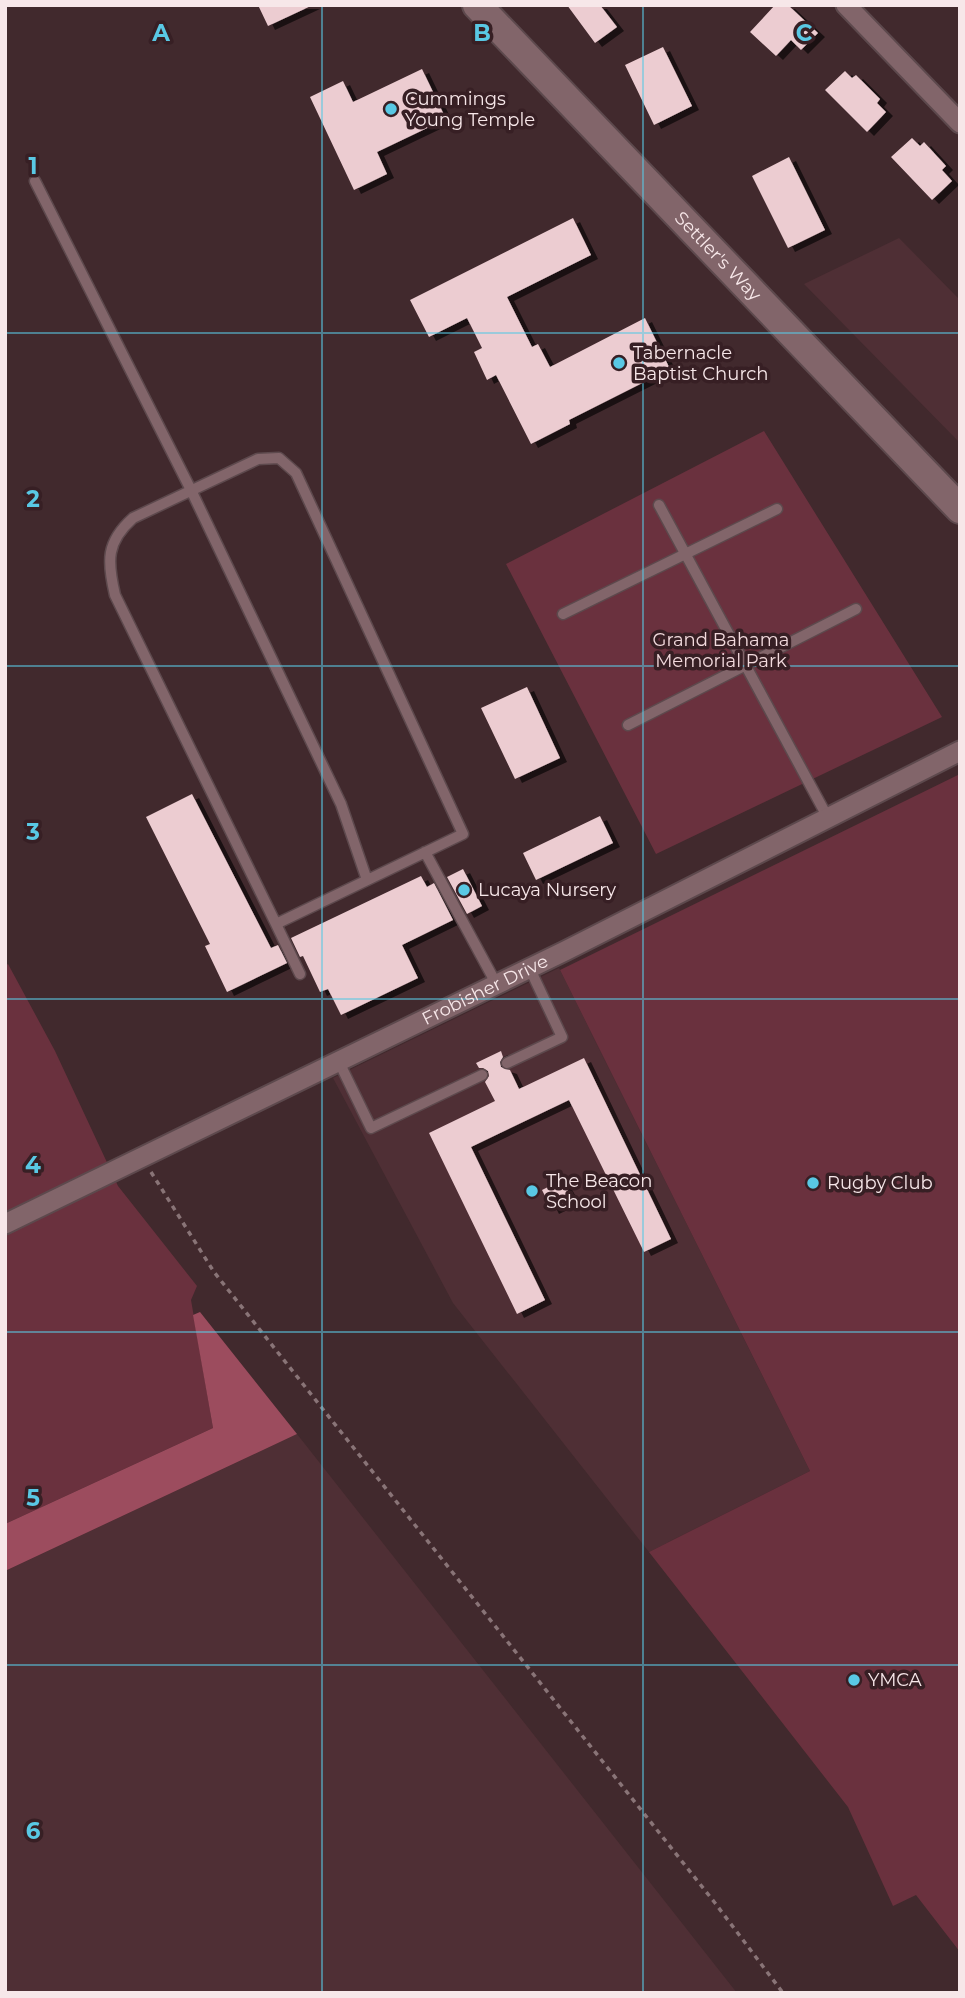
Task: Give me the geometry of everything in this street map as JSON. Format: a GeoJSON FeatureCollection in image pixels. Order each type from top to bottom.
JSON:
{"type":"FeatureCollection","features":[{"type":"Feature","properties":{"kind":"main road","name":"Settler's Way"},"geometry":{"type":"LineString","coordinates":[[477,5],[960,509]]}},
{"type":"Feature","properties":{"kind":"street"},"geometry":{"type":"LineString","coordinates":[[846,5],[960,123]]}},
{"type":"Feature","properties":{"kind":"street","name":"Frobisher Drive"},"geometry":{"type":"LineString","coordinates":[[5,1224],[530,969],[960,751]]}},
{"type":"Feature","properties":{"kind":"lane"},"geometry":{"type":"LineString","coordinates":[[35,181],[191,491],[341,804],[367,880]]}},
{"type":"Feature","properties":{"kind":"lane"},"geometry":{"type":"LineString","coordinates":[[276,924],[463,834],[296,473],[279,458],[258,459],[133,518],[117,532],[111,551],[110,574],[115,595],[300,974]]}},
{"type":"Feature","properties":{"kind":"lane"},"geometry":{"type":"LineString","coordinates":[[659,505],[828,818]]}},
{"type":"Feature","properties":{"kind":"lane"},"geometry":{"type":"LineString","coordinates":[[563,614],[777,509]]}},
{"type":"Feature","properties":{"kind":"lane"},"geometry":{"type":"LineString","coordinates":[[628,725],[856,609]]}},
{"type":"Feature","properties":{"kind":"lane"},"geometry":{"type":"LineString","coordinates":[[425,852],[496,985]]}},
{"type":"Feature","properties":{"kind":"lane"},"geometry":{"type":"LineString","coordinates":[[507,1063],[562,1037],[530,969]]}},
{"type":"Feature","properties":{"kind":"lane"},"geometry":{"type":"LineString","coordinates":[[339,1062],[371,1128],[482,1075]]}},
{"type":"Feature","properties":{"kind":"path"},"geometry":{"type":"LineString","coordinates":[[143,1159],[214,1272],[715,1903],[783,1993]]}},
{"type":"Feature","properties":{"kind":"shaded area"},"geometry":{"type":"Polygon","coordinates":[[[899,238],[960,300],[960,443],[804,284],[899,238]]]}},
{"type":"Feature","properties":{"kind":"shaded area","name":"The Beacon School"},"geometry":{"type":"Polygon","coordinates":[[[559,968],[810,1471],[649,1552],[453,1303],[333,1078],[559,968]]]}},
{"type":"Feature","properties":{"kind":"shaded area"},"geometry":{"type":"Polygon","coordinates":[[[200,1312],[297,1434],[5,1571],[5,1524],[213,1428],[193,1315],[200,1312]]]}},
{"type":"Feature","properties":{"kind":"shaded area"},"geometry":{"type":"Polygon","coordinates":[[[297,1434],[737,1993],[5,1993],[5,1571],[297,1434]]]}},
{"type":"Feature","properties":{"kind":"green space","name":"Grand Bahama Memorial Park"},"geometry":{"type":"Polygon","coordinates":[[[764,431],[942,717],[656,854],[506,564],[764,431]]]}},
{"type":"Feature","properties":{"kind":"green space","name":"Rugby Club"},"geometry":{"type":"Polygon","coordinates":[[[960,774],[960,1952],[916,1895],[893,1906],[848,1807],[649,1552],[810,1471],[560,970],[960,774]]]}},
{"type":"Feature","properties":{"kind":"green space"},"geometry":{"type":"Polygon","coordinates":[[[8,964],[55,1051],[118,1186],[197,1286],[191,1300],[213,1428],[5,1524],[5,966],[8,964]]]}},
{"type":"Feature","properties":{"kind":"building"},"geometry":{"type":"Polygon","coordinates":[[[258,5],[313,5],[268,26],[258,5]]]}},
{"type":"Feature","properties":{"kind":"building"},"geometry":{"type":"Polygon","coordinates":[[[567,5],[600,5],[617,27],[595,43],[567,5]]]}},
{"type":"Feature","properties":{"kind":"building"},"geometry":{"type":"Polygon","coordinates":[[[775,5],[788,5],[818,33],[801,50],[791,40],[776,56],[750,32],[775,5]]]}},
{"type":"Feature","properties":{"kind":"building"},"geometry":{"type":"Polygon","coordinates":[[[663,47],[692,106],[654,125],[625,65],[663,47]]]}},
{"type":"Feature","properties":{"kind":"building"},"geometry":{"type":"Polygon","coordinates":[[[422,69],[446,119],[377,152],[387,174],[354,190],[310,97],[343,81],[353,102],[422,69]]]}},
{"type":"Feature","properties":{"kind":"building"},"geometry":{"type":"Polygon","coordinates":[[[845,71],[852,78],[856,75],[880,99],[877,103],[886,112],[867,132],[825,90],[845,71]]]}},
{"type":"Feature","properties":{"kind":"building"},"geometry":{"type":"Polygon","coordinates":[[[912,138],[920,146],[924,142],[946,166],[942,170],[952,181],[932,200],[891,157],[912,138]]]}},
{"type":"Feature","properties":{"kind":"building"},"geometry":{"type":"Polygon","coordinates":[[[789,157],[825,230],[788,248],[752,176],[789,157]]]}},
{"type":"Feature","properties":{"kind":"building"},"geometry":{"type":"Polygon","coordinates":[[[573,218],[591,255],[507,297],[532,347],[538,344],[550,367],[645,318],[670,369],[569,420],[570,424],[531,444],[496,375],[487,380],[474,352],[482,348],[467,318],[429,337],[410,300],[573,218]]]}},
{"type":"Feature","properties":{"kind":"building"},"geometry":{"type":"Polygon","coordinates":[[[527,687],[560,758],[515,779],[481,708],[527,687]]]}},
{"type":"Feature","properties":{"kind":"building"},"geometry":{"type":"Polygon","coordinates":[[[192,794],[271,948],[278,945],[287,963],[227,992],[205,946],[210,944],[146,817],[192,794]]]}},
{"type":"Feature","properties":{"kind":"building"},"geometry":{"type":"Polygon","coordinates":[[[600,816],[613,843],[536,880],[523,853],[600,816]]]}},
{"type":"Feature","properties":{"kind":"building"},"geometry":{"type":"Polygon","coordinates":[[[463,869],[482,906],[467,914],[447,877],[463,869]]]}},
{"type":"Feature","properties":{"kind":"building"},"geometry":{"type":"Polygon","coordinates":[[[421,876],[427,887],[434,883],[453,920],[402,945],[418,978],[341,1015],[328,989],[320,992],[291,938],[421,876]]]}},
{"type":"Feature","properties":{"kind":"building"},"geometry":{"type":"Polygon","coordinates":[[[501,1051],[501,1067],[510,1070],[519,1089],[584,1058],[671,1239],[644,1252],[569,1100],[471,1147],[545,1300],[517,1314],[429,1133],[495,1101],[485,1082],[489,1076],[488,1071],[479,1068],[476,1063],[501,1051]]]}},
{"type":"Feature","properties":{"kind":"building"},"geometry":{"type":"Polygon","coordinates":[[[562,1180],[573,1200],[552,1210],[542,1190],[562,1180]]]}},
{"type":"Feature","properties":{"kind":"place","name":"Cummings Young Temple"},"geometry":{"type":"Point","coordinates":[391,109]}},
{"type":"Feature","properties":{"kind":"place","name":"Tabernacle Baptist Church"},"geometry":{"type":"Point","coordinates":[619,363]}},
{"type":"Feature","properties":{"kind":"place","name":"Lucaya Nursery"},"geometry":{"type":"Point","coordinates":[464,890]}},
{"type":"Feature","properties":{"kind":"place","name":"Rugby Club"},"geometry":{"type":"Point","coordinates":[813,1183]}},
{"type":"Feature","properties":{"kind":"place","name":"The Beacon School"},"geometry":{"type":"Point","coordinates":[532,1191]}},
{"type":"Feature","properties":{"kind":"place","name":"YMCA"},"geometry":{"type":"Point","coordinates":[854,1680]}}]}
